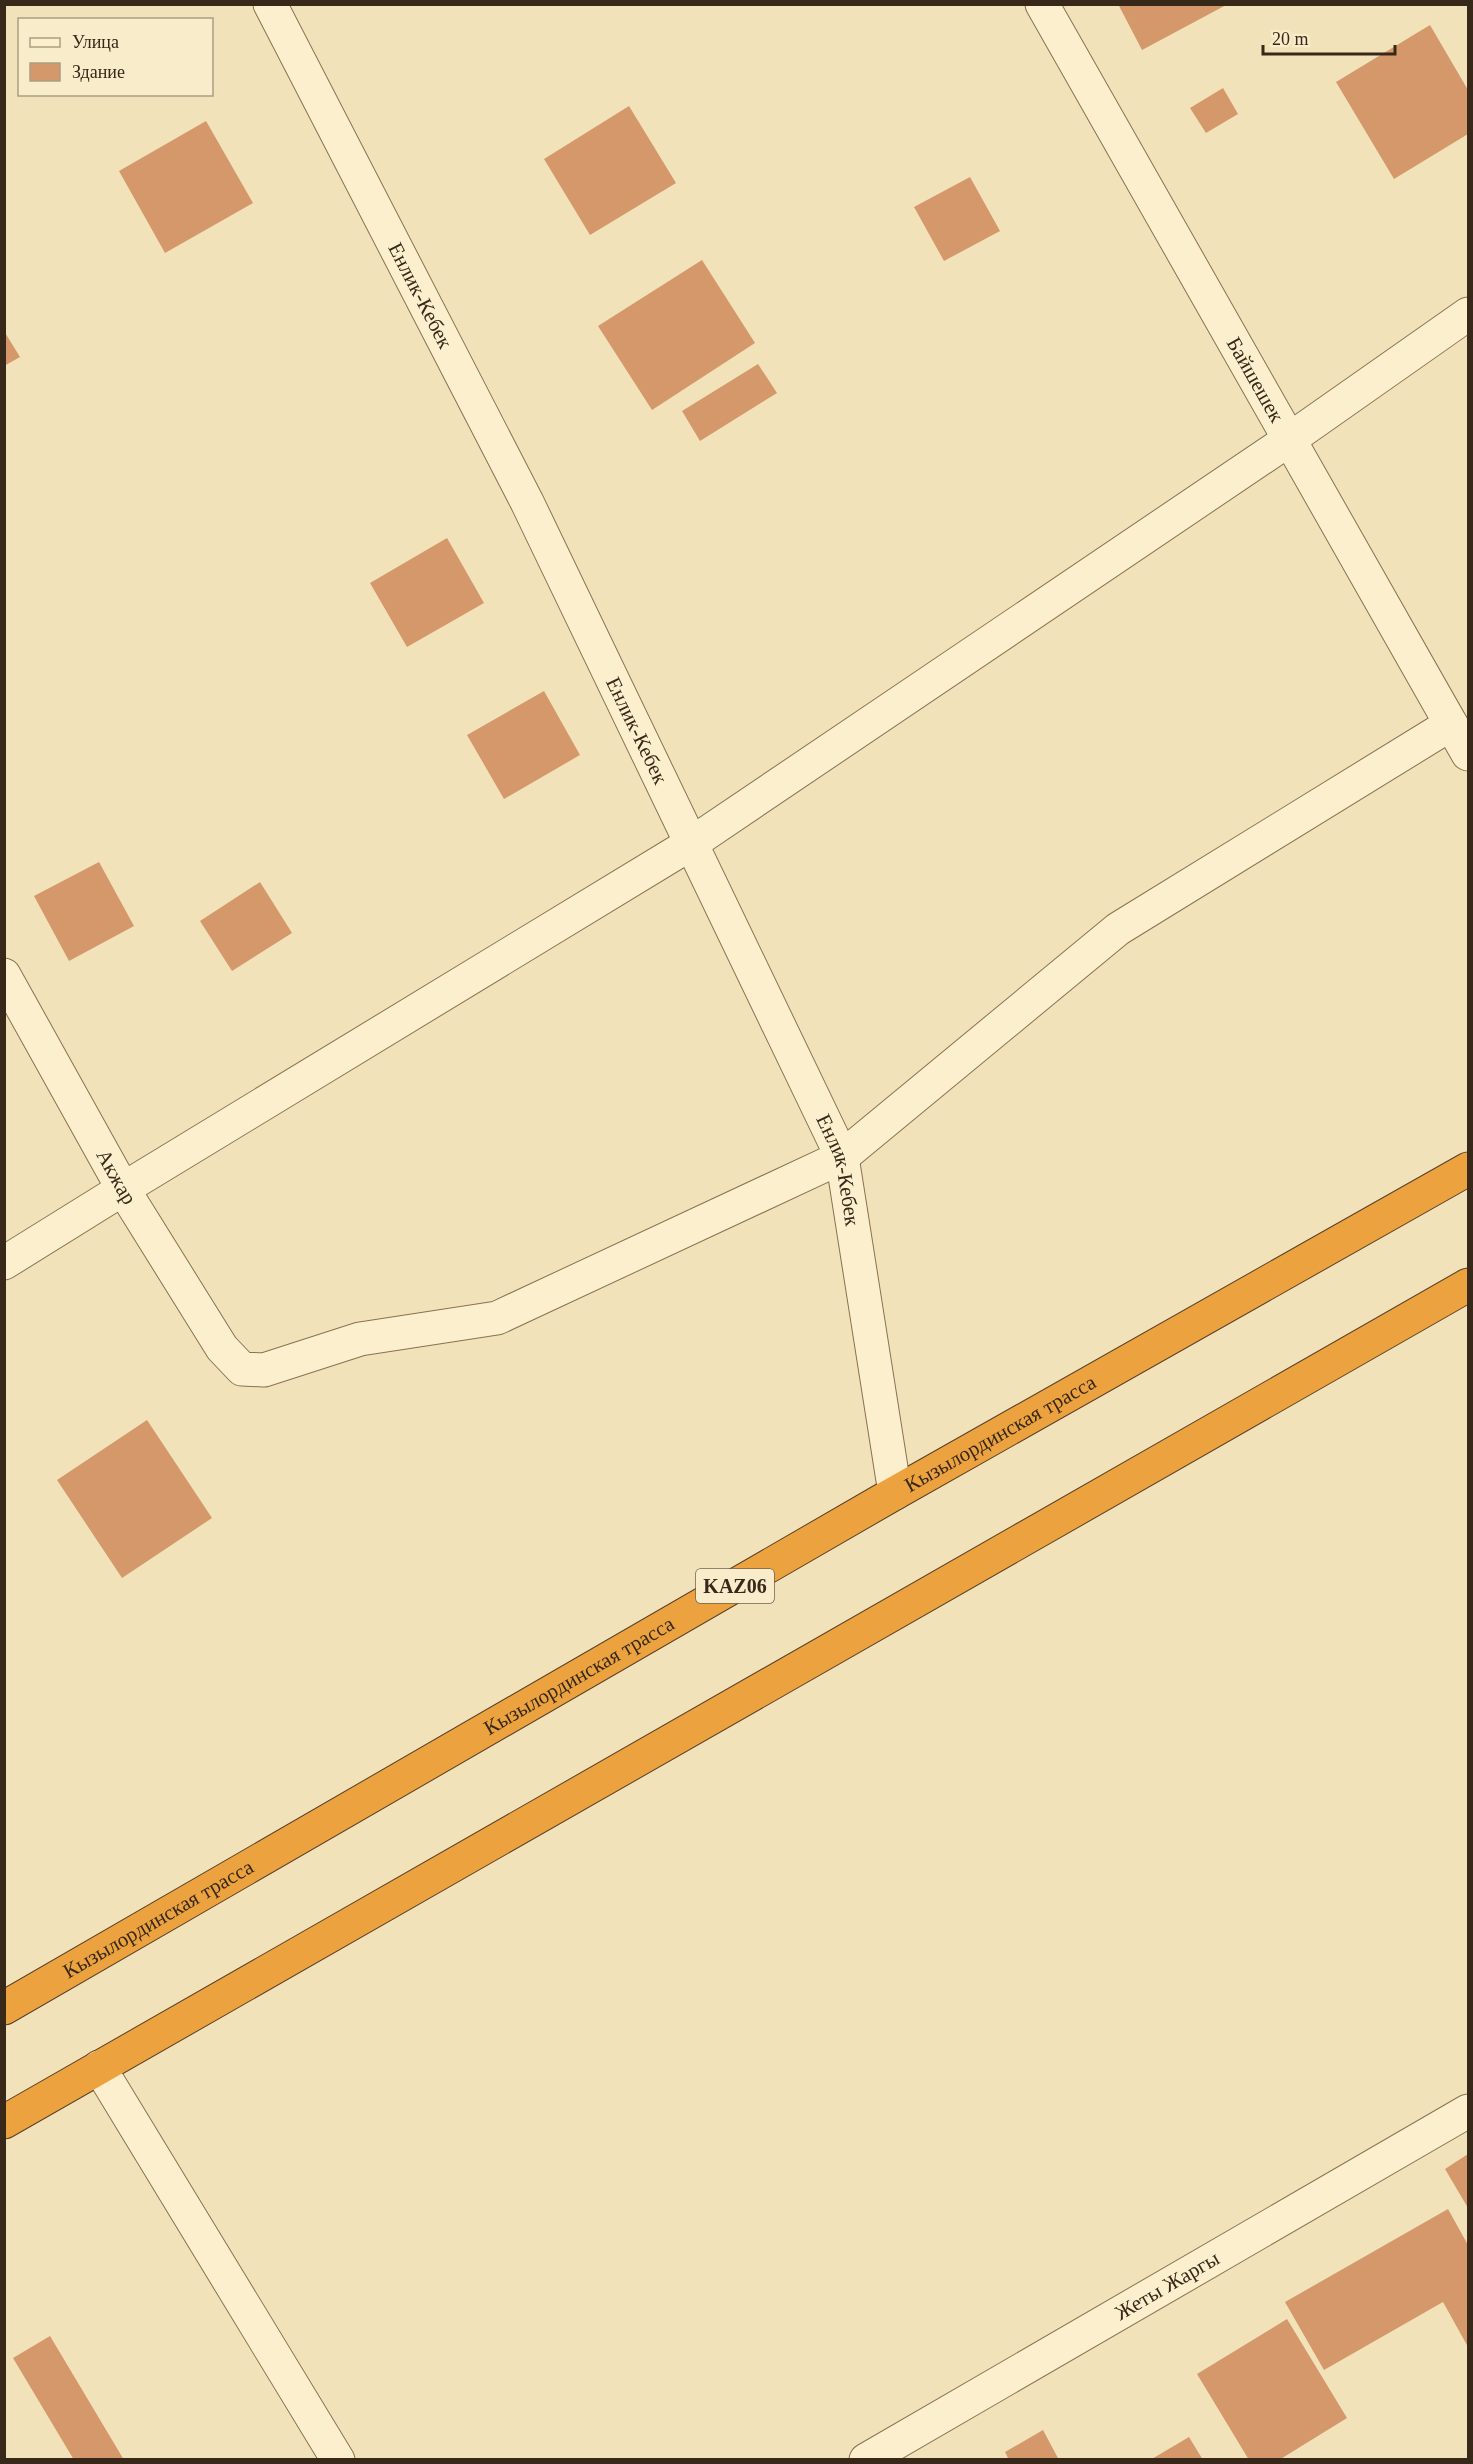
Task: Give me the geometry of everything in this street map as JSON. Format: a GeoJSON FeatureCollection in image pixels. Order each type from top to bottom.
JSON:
{"type":"FeatureCollection","features":[{"type":"Feature","properties":{"kind":"highway","name":"Кызылординская трасса"},"geometry":{"type":"LineString","coordinates":[[4,2008],[895,1493],[1468,1169]]}},
{"type":"Feature","properties":{"kind":"highway"},"geometry":{"type":"LineString","coordinates":[[4,2122],[1468,1285]]}},
{"type":"Feature","properties":{"kind":"street","name":"Енлик-Кебек"},"geometry":{"type":"LineString","coordinates":[[270,4],[527,502],[693,843],[842,1157],[895,1493]]}},
{"type":"Feature","properties":{"kind":"street","name":"Байшешек"},"geometry":{"type":"LineString","coordinates":[[1042,4],[1468,754]]}},
{"type":"Feature","properties":{"kind":"street"},"geometry":{"type":"LineString","coordinates":[[4,1263],[123,1188],[693,843],[1290,439],[1468,314]]}},
{"type":"Feature","properties":{"kind":"street"},"geometry":{"type":"LineString","coordinates":[[842,1157],[1118,929],[1451,724]]}},
{"type":"Feature","properties":{"kind":"street","name":"Акжар"},"geometry":{"type":"LineString","coordinates":[[4,975],[123,1188],[222,1348],[242,1369],[264,1370],[360,1339],[497,1318],[842,1157]]}},
{"type":"Feature","properties":{"kind":"street"},"geometry":{"type":"LineString","coordinates":[[99,2067],[338,2460]]}},
{"type":"Feature","properties":{"kind":"street","name":"Жеты Жаргы"},"geometry":{"type":"LineString","coordinates":[[866,2460],[1468,2111]]}},
{"type":"Feature","properties":{"kind":"building"},"geometry":{"type":"Polygon","coordinates":[[[1118,4],[1228,4],[1142,50],[1118,4]]]}},
{"type":"Feature","properties":{"kind":"building"},"geometry":{"type":"Polygon","coordinates":[[[1430,25],[1468,90],[1468,134],[1394,179],[1336,82],[1430,25]]]}},
{"type":"Feature","properties":{"kind":"building"},"geometry":{"type":"Polygon","coordinates":[[[1223,88],[1238,114],[1206,133],[1190,108],[1223,88]]]}},
{"type":"Feature","properties":{"kind":"building"},"geometry":{"type":"Polygon","coordinates":[[[629,106],[676,183],[590,235],[544,159],[629,106]]]}},
{"type":"Feature","properties":{"kind":"building"},"geometry":{"type":"Polygon","coordinates":[[[206,121],[253,203],[165,253],[119,171],[206,121]]]}},
{"type":"Feature","properties":{"kind":"building"},"geometry":{"type":"Polygon","coordinates":[[[970,177],[1000,231],[944,261],[914,207],[970,177]]]}},
{"type":"Feature","properties":{"kind":"building"},"geometry":{"type":"Polygon","coordinates":[[[702,260],[755,343],[652,410],[598,326],[702,260]]]}},
{"type":"Feature","properties":{"kind":"building"},"geometry":{"type":"Polygon","coordinates":[[[4,331],[20,357],[4,366],[4,331]]]}},
{"type":"Feature","properties":{"kind":"building"},"geometry":{"type":"Polygon","coordinates":[[[758,364],[777,393],[700,441],[682,411],[758,364]]]}},
{"type":"Feature","properties":{"kind":"building"},"geometry":{"type":"Polygon","coordinates":[[[447,538],[484,603],[407,647],[370,583],[447,538]]]}},
{"type":"Feature","properties":{"kind":"building"},"geometry":{"type":"Polygon","coordinates":[[[544,691],[580,755],[504,799],[467,735],[544,691]]]}},
{"type":"Feature","properties":{"kind":"building"},"geometry":{"type":"Polygon","coordinates":[[[99,862],[134,926],[69,961],[34,896],[99,862]]]}},
{"type":"Feature","properties":{"kind":"building"},"geometry":{"type":"Polygon","coordinates":[[[260,882],[292,933],[232,971],[200,921],[260,882]]]}},
{"type":"Feature","properties":{"kind":"building"},"geometry":{"type":"Polygon","coordinates":[[[147,1420],[212,1518],[122,1578],[57,1480],[147,1420]]]}},
{"type":"Feature","properties":{"kind":"building"},"geometry":{"type":"Polygon","coordinates":[[[1468,2154],[1468,2208],[1445,2169],[1468,2154]]]}},
{"type":"Feature","properties":{"kind":"building"},"geometry":{"type":"Polygon","coordinates":[[[1448,2209],[1468,2245],[1468,2347],[1443,2302],[1324,2370],[1285,2302],[1448,2209]]]}},
{"type":"Feature","properties":{"kind":"building"},"geometry":{"type":"Polygon","coordinates":[[[1287,2319],[1347,2418],[1279,2460],[1249,2460],[1197,2374],[1287,2319]]]}},
{"type":"Feature","properties":{"kind":"building"},"geometry":{"type":"Polygon","coordinates":[[[50,2336],[124,2460],[74,2460],[13,2358],[50,2336]]]}},
{"type":"Feature","properties":{"kind":"building"},"geometry":{"type":"Polygon","coordinates":[[[1043,2430],[1059,2460],[1009,2460],[1005,2452],[1043,2430]]]}},
{"type":"Feature","properties":{"kind":"building"},"geometry":{"type":"Polygon","coordinates":[[[1189,2437],[1203,2460],[1150,2460],[1189,2437]]]}}]}
